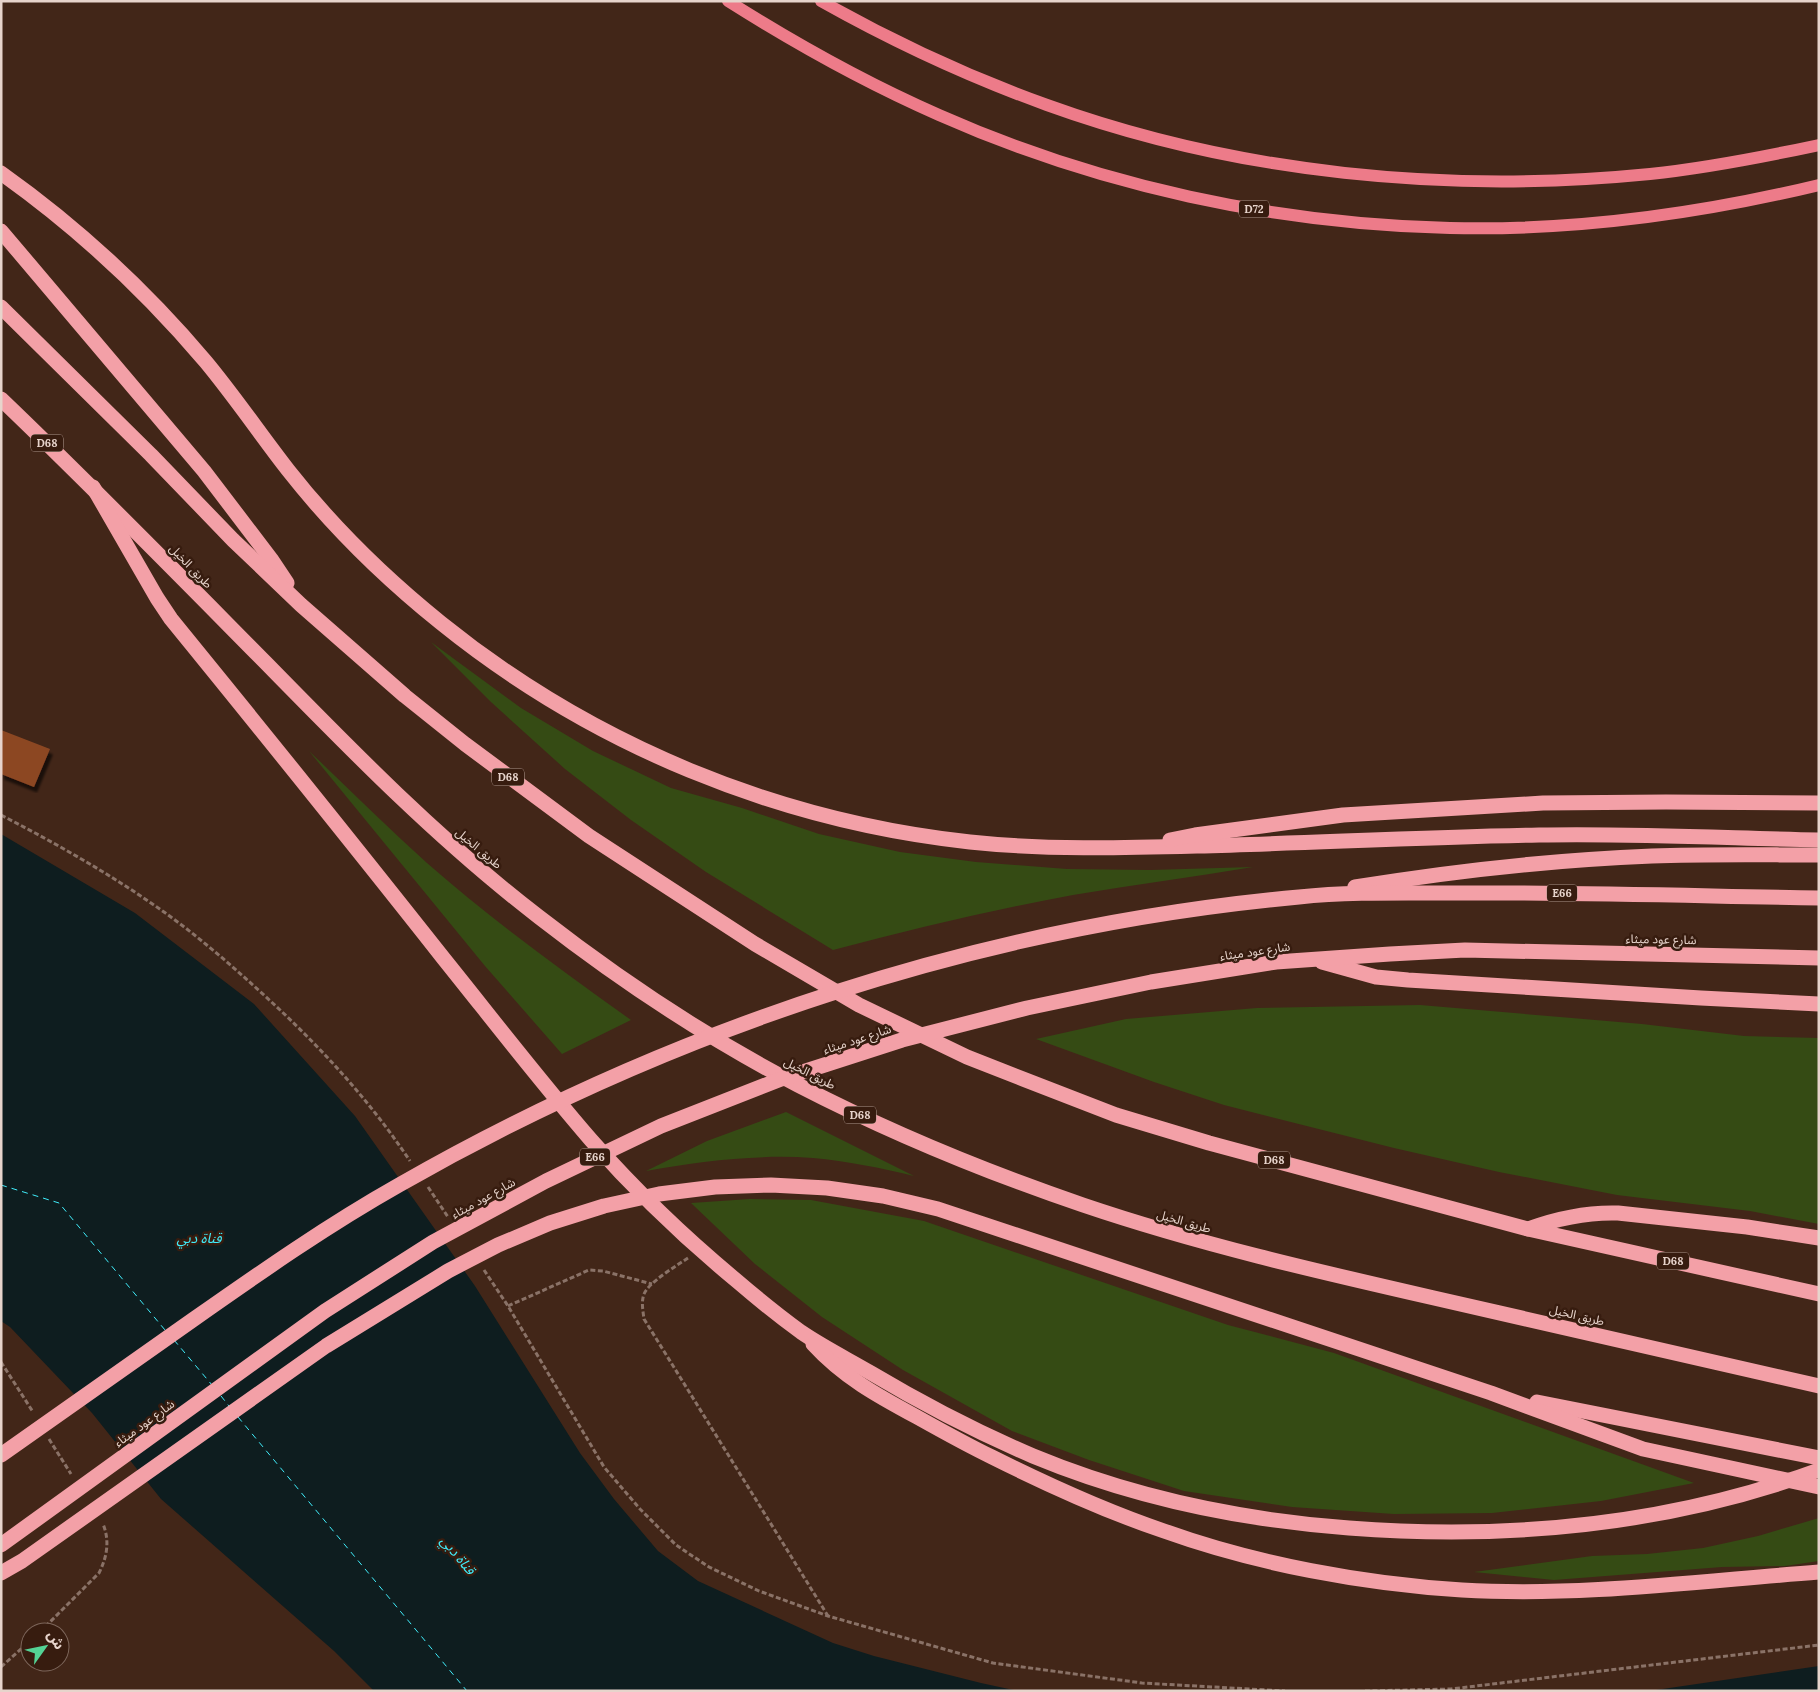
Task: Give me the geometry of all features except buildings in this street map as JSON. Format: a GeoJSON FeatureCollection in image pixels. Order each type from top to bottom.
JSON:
{"type":"FeatureCollection","features":[{"type":"Feature","properties":{"kind":"highway"},"geometry":{"type":"LineString","coordinates":[[1,173],[66,223],[139,289],[205,361],[288,471],[340,530],[404,592],[441,624],[480,653],[561,707],[603,730],[692,772],[783,805],[878,828],[974,843],[1058,848],[1150,847],[1541,835],[1670,835],[1819,840]]}},
{"type":"Feature","properties":{"kind":"highway"},"geometry":{"type":"LineString","coordinates":[[1,231],[204,471],[271,559],[301,605]]}},
{"type":"Feature","properties":{"kind":"highway","name":"D68"},"geometry":{"type":"LineString","coordinates":[[1,307],[130,434],[233,540],[301,605],[405,696],[526,791],[589,836],[755,944],[859,1005],[967,1057],[1116,1115],[1209,1143],[1528,1229],[1819,1294]]}},
{"type":"Feature","properties":{"kind":"highway","name":"طريق الخيل"},"geometry":{"type":"LineString","coordinates":[[1,399],[93,487],[383,782],[459,852],[538,917],[621,977],[707,1033],[796,1084],[886,1128],[984,1169],[1081,1205],[1174,1234],[1278,1262],[1819,1386]]}},
{"type":"Feature","properties":{"kind":"highway"},"geometry":{"type":"LineString","coordinates":[[93,487],[156,598],[171,619],[594,1144],[646,1198],[700,1249],[753,1294],[804,1334],[911,1397],[974,1429],[1037,1457],[1103,1480],[1170,1500],[1239,1514],[1320,1526],[1401,1532],[1483,1532],[1564,1527],[1645,1515],[1725,1498],[1819,1470]]}},
{"type":"Feature","properties":{"kind":"highway"},"geometry":{"type":"LineString","coordinates":[[1150,847],[1195,834],[1343,816],[1543,803],[1819,803]]}},
{"type":"Feature","properties":{"kind":"highway"},"geometry":{"type":"LineString","coordinates":[[1306,896],[1359,886],[1457,872],[1575,861],[1676,855],[1819,855]]}},
{"type":"Feature","properties":{"kind":"highway","name":"E66"},"geometry":{"type":"LineString","coordinates":[[1,1454],[284,1256],[397,1186],[515,1122],[636,1066],[760,1017],[886,976],[1016,942],[1146,916],[1306,896],[1477,893],[1819,898]]}},
{"type":"Feature","properties":{"kind":"highway","name":"شارع عود ميثاء"},"geometry":{"type":"LineString","coordinates":[[1,1546],[333,1306],[433,1242],[546,1181],[661,1126],[781,1079],[902,1040],[1027,1008],[1132,986],[1276,962],[1465,950],[1819,958]]}},
{"type":"Feature","properties":{"kind":"highway"},"geometry":{"type":"LineString","coordinates":[[1313,959],[1376,977],[1408,980],[1819,1004]]}},
{"type":"Feature","properties":{"kind":"highway"},"geometry":{"type":"LineString","coordinates":[[1,1574],[326,1346],[448,1271],[498,1244],[550,1223],[604,1206],[659,1194],[715,1187],[771,1185],[827,1188],[883,1196],[938,1209],[1491,1393],[1643,1449],[1819,1487]]}},
{"type":"Feature","properties":{"kind":"highway"},"geometry":{"type":"LineString","coordinates":[[1528,1229],[1563,1217],[1599,1212],[1747,1227],[1819,1238]]}},
{"type":"Feature","properties":{"kind":"highway"},"geometry":{"type":"LineString","coordinates":[[804,1334],[829,1362],[844,1374],[978,1450],[1096,1506],[1166,1532],[1234,1552],[1334,1574],[1462,1590],[1541,1591],[1610,1588],[1819,1572]]}},
{"type":"Feature","properties":{"kind":"highway"},"geometry":{"type":"LineString","coordinates":[[1491,1393],[1819,1458]]}},
{"type":"Feature","properties":{"kind":"main road","name":"D72"},"geometry":{"type":"LineString","coordinates":[[728,1],[779,34],[832,63],[940,116],[995,138],[1106,175],[1219,203],[1277,213],[1393,226],[1452,228],[1582,224],[1648,217],[1712,207],[1819,185]]}},
{"type":"Feature","properties":{"kind":"main road"},"geometry":{"type":"LineString","coordinates":[[821,1],[895,41],[947,65],[1047,106],[1161,140],[1219,154],[1278,164],[1400,178],[1463,181],[1535,181],[1651,174],[1712,166],[1819,146]]}},
{"type":"Feature","properties":{"kind":"path"},"geometry":{"type":"LineString","coordinates":[[1,815],[109,875],[195,935],[222,957],[284,1012],[321,1049],[389,1129],[411,1161]]}},
{"type":"Feature","properties":{"kind":"path"},"geometry":{"type":"LineString","coordinates":[[427,1185],[448,1217]]}},
{"type":"Feature","properties":{"kind":"path"},"geometry":{"type":"LineString","coordinates":[[700,1249],[652,1284],[644,1294],[644,1319],[828,1616]]}},
{"type":"Feature","properties":{"kind":"path"},"geometry":{"type":"LineString","coordinates":[[481,1266],[508,1306],[604,1467],[640,1509],[670,1539],[709,1567],[759,1591],[828,1616],[993,1663],[1142,1683],[1285,1691]]}},
{"type":"Feature","properties":{"kind":"path"},"geometry":{"type":"LineString","coordinates":[[508,1306],[589,1270],[603,1271],[652,1284]]}},
{"type":"Feature","properties":{"kind":"path"},"geometry":{"type":"LineString","coordinates":[[1365,1691],[1451,1689],[1819,1644]]}},
{"type":"Feature","properties":{"kind":"path"},"geometry":{"type":"LineString","coordinates":[[1,1667],[20,1650]]}},
{"type":"Feature","properties":{"kind":"green space"},"geometry":{"type":"Polygon","coordinates":[[[431,642],[521,708],[593,751],[671,788],[742,808],[819,834],[900,852],[976,862],[1067,869],[1150,870],[1253,867],[1043,901],[953,920],[833,950],[706,872],[631,820],[565,769],[491,702],[431,642]]]}},
{"type":"Feature","properties":{"kind":"green space"},"geometry":{"type":"Polygon","coordinates":[[[309,751],[397,836],[476,905],[631,1020],[562,1054],[485,966],[309,751]]]}},
{"type":"Feature","properties":{"kind":"green space"},"geometry":{"type":"Polygon","coordinates":[[[1420,1005],[1642,1024],[1744,1036],[1819,1038],[1819,1224],[1750,1211],[1617,1195],[1499,1172],[1394,1148],[1224,1105],[1036,1039],[1126,1019],[1257,1008],[1420,1005]]]}},
{"type":"Feature","properties":{"kind":"green space"},"geometry":{"type":"Polygon","coordinates":[[[786,1112],[914,1176],[851,1163],[792,1157],[729,1159],[646,1171],[707,1141],[786,1112]]]}},
{"type":"Feature","properties":{"kind":"green space"},"geometry":{"type":"Polygon","coordinates":[[[750,1199],[811,1200],[924,1221],[1228,1325],[1334,1353],[1694,1483],[1601,1501],[1492,1513],[1394,1514],[1292,1507],[1184,1491],[1089,1460],[1012,1431],[903,1370],[822,1317],[755,1264],[691,1203],[750,1199]]]}},
{"type":"Feature","properties":{"kind":"green space"},"geometry":{"type":"Polygon","coordinates":[[[1819,1518],[1819,1561],[1785,1566],[1722,1567],[1554,1580],[1474,1572],[1592,1556],[1647,1554],[1703,1548],[1758,1536],[1819,1518]]]}},
{"type":"Feature","properties":{"kind":"water","name":"قناة دبي"},"geometry":{"type":"Polygon","coordinates":[[[1,834],[135,913],[254,1004],[355,1116],[475,1286],[580,1453],[614,1499],[658,1551],[698,1581],[833,1643],[874,1656],[1018,1691],[374,1691],[334,1651],[161,1499],[92,1413],[10,1327],[1,1321],[1,834]]]}},
{"type":"Feature","properties":{"kind":"water"},"geometry":{"type":"Polygon","coordinates":[[[1819,1666],[1819,1691],[1649,1691],[1819,1666]]]}},
{"type":"Feature","properties":{"kind":"ferry route"},"geometry":{"type":"LineString","coordinates":[[1,1185],[59,1203],[165,1330]]}},
{"type":"Feature","properties":{"kind":"ferry route"},"geometry":{"type":"LineString","coordinates":[[174,1340],[212,1385]]}},
{"type":"Feature","properties":{"kind":"ferry route"},"geometry":{"type":"LineString","coordinates":[[221,1396],[229,1406]]}},
{"type":"Feature","properties":{"kind":"ferry route"},"geometry":{"type":"LineString","coordinates":[[238,1417],[467,1691]]}}]}
